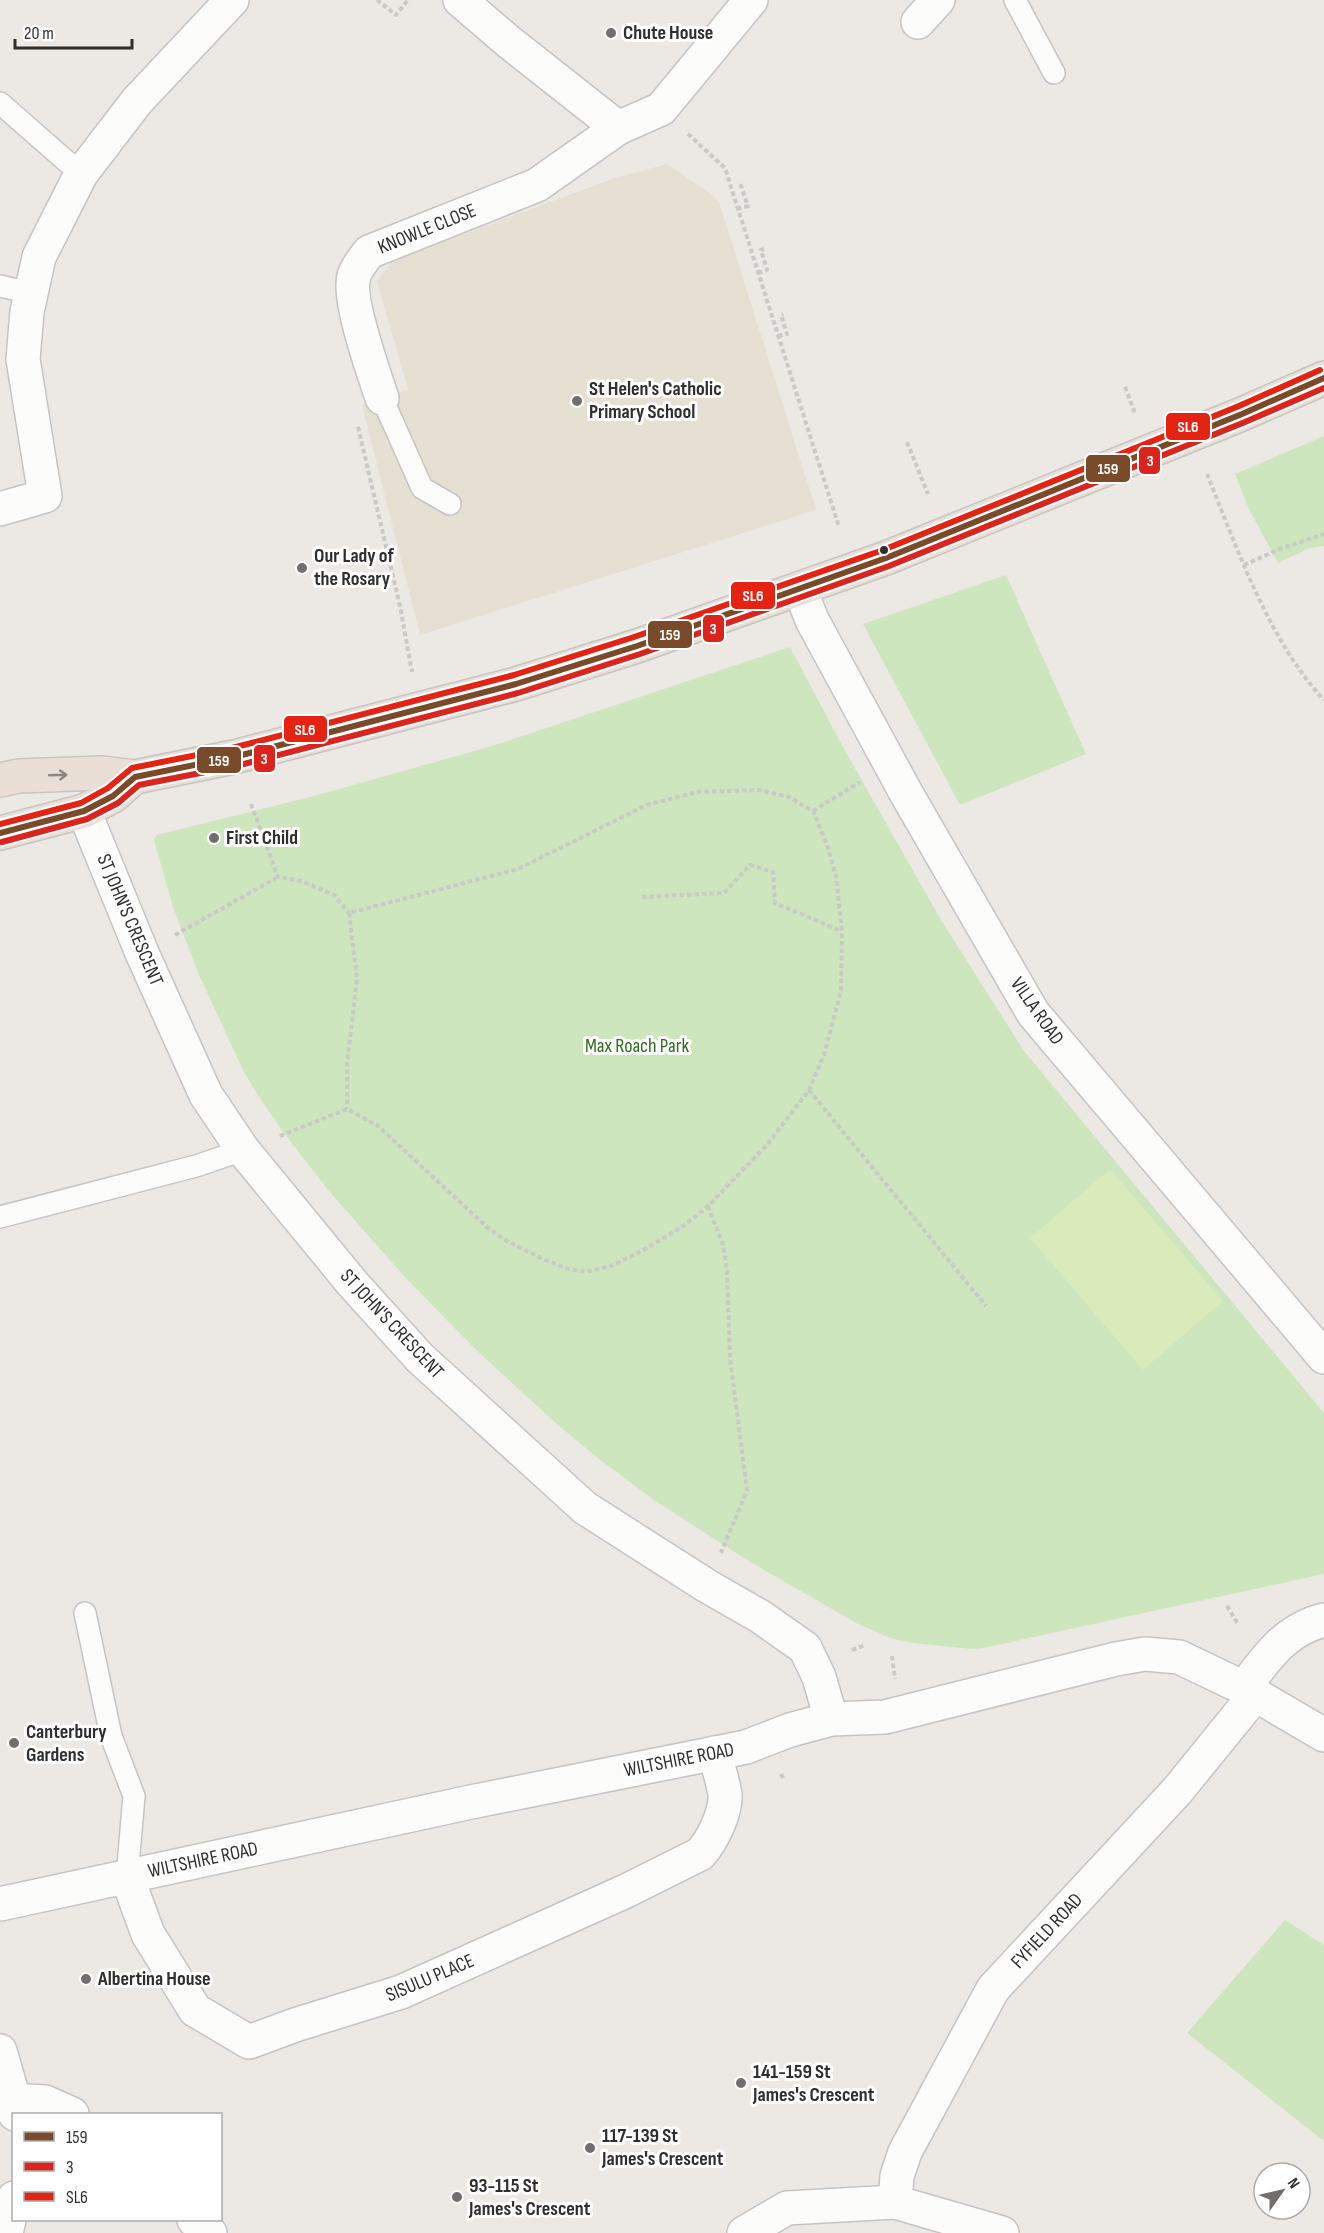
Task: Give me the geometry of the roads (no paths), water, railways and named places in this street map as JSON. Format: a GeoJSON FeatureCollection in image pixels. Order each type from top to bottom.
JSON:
{"type":"FeatureCollection","features":[{"type":"Feature","properties":{"kind":"highway"},"geometry":{"type":"LineString","coordinates":[[0,780],[18,776],[102,773],[135,777],[234,758],[516,684],[637,646],[917,546],[1242,414],[1324,378]]}},
{"type":"Feature","properties":{"kind":"highway"},"geometry":{"type":"LineString","coordinates":[[0,833],[84,811],[113,796],[135,777]]}},
{"type":"Feature","properties":{"kind":"street"},"geometry":{"type":"LineString","coordinates":[[0,509],[45,496],[23,359],[27,312],[39,257],[81,174],[137,101],[232,0]]}},
{"type":"Feature","properties":{"kind":"street"},"geometry":{"type":"LineString","coordinates":[[460,0],[618,129]]}},
{"type":"Feature","properties":{"kind":"street","name":"KNOWLE CLOSE"},"geometry":{"type":"LineString","coordinates":[[382,398],[351,291],[354,274],[369,252],[537,185],[618,129],[661,109],[751,0]]}},
{"type":"Feature","properties":{"kind":"street","name":"VILLA ROAD"},"geometry":{"type":"LineString","coordinates":[[800,589],[812,620],[906,793],[1033,1013],[1324,1357]]}},
{"type":"Feature","properties":{"kind":"street","name":"ST JOHN'S CRESCENT"},"geometry":{"type":"LineString","coordinates":[[84,811],[142,953],[206,1095],[243,1150],[353,1284],[420,1358],[585,1508],[706,1586],[761,1617],[805,1648],[819,1677],[831,1719]]}},
{"type":"Feature","properties":{"kind":"street"},"geometry":{"type":"LineString","coordinates":[[1250,1691],[1281,1641],[1300,1628],[1324,1620]]}},
{"type":"Feature","properties":{"kind":"street","name":"WILTSHIRE ROAD"},"geometry":{"type":"LineString","coordinates":[[0,1904],[471,1802],[746,1747],[790,1730],[831,1719],[885,1717],[1116,1659],[1145,1654],[1179,1657],[1250,1691],[1324,1735]]}},
{"type":"Feature","properties":{"kind":"street","name":"FYFIELD ROAD"},"geometry":{"type":"LineString","coordinates":[[895,2202],[897,2176],[906,2152],[993,1989],[1177,1791],[1250,1691]]}},
{"type":"Feature","properties":{"kind":"street","name":"SISULU PLACE"},"geometry":{"type":"LineString","coordinates":[[128,1877],[148,1934],[195,2010],[249,2042],[401,1992],[626,1891],[700,1854],[709,1844],[717,1829],[725,1797],[715,1753]]}},
{"type":"Feature","properties":{"kind":"street"},"geometry":{"type":"LineString","coordinates":[[0,2051],[15,2108],[45,2102],[68,2113]]}},
{"type":"Feature","properties":{"kind":"street"},"geometry":{"type":"LineString","coordinates":[[744,2233],[787,2208],[895,2202],[1002,2233]]}},
{"type":"Feature","properties":{"kind":"street"},"geometry":{"type":"LineString","coordinates":[[6,2233],[12,2208]]}},
{"type":"Feature","properties":{"kind":"street"},"geometry":{"type":"LineString","coordinates":[[195,2221],[210,2233]]}},
{"type":"Feature","properties":{"kind":"lane"},"geometry":{"type":"LineString","coordinates":[[1015,0],[1054,73]]}},
{"type":"Feature","properties":{"kind":"lane"},"geometry":{"type":"LineString","coordinates":[[0,103],[81,174]]}},
{"type":"Feature","properties":{"kind":"lane"},"geometry":{"type":"LineString","coordinates":[[0,286],[31,293]]}},
{"type":"Feature","properties":{"kind":"lane"},"geometry":{"type":"LineString","coordinates":[[382,398],[422,488],[450,504]]}},
{"type":"Feature","properties":{"kind":"lane"},"geometry":{"type":"LineString","coordinates":[[0,1217],[196,1166],[243,1150]]}},
{"type":"Feature","properties":{"kind":"lane"},"geometry":{"type":"LineString","coordinates":[[85,1613],[111,1736],[134,1796],[128,1877]]}},
{"type":"Feature","properties":{"kind":"place","name":"Chute House"},"geometry":{"type":"Point","coordinates":[611,33]}},
{"type":"Feature","properties":{"kind":"place","name":"St Helen's Catholic Primary School"},"geometry":{"type":"Point","coordinates":[577,401]}},
{"type":"Feature","properties":{"kind":"place","name":"Our Lady of the Rosary"},"geometry":{"type":"Point","coordinates":[302,568]}},
{"type":"Feature","properties":{"kind":"place","name":"First Child"},"geometry":{"type":"Point","coordinates":[214,838]}},
{"type":"Feature","properties":{"kind":"place","name":"Canterbury Gardens"},"geometry":{"type":"Point","coordinates":[14,1743]}},
{"type":"Feature","properties":{"kind":"place","name":"Albertina House"},"geometry":{"type":"Point","coordinates":[86,1979]}},
{"type":"Feature","properties":{"kind":"place","name":"141-159 St James's Crescent"},"geometry":{"type":"Point","coordinates":[741,2083]}},
{"type":"Feature","properties":{"kind":"place","name":"117-139 St James's Crescent"},"geometry":{"type":"Point","coordinates":[590,2148]}},
{"type":"Feature","properties":{"kind":"place","name":"93-115 St James's Crescent"},"geometry":{"type":"Point","coordinates":[457,2197]}},
{"type":"Feature","properties":{"kind":"park label","name":"Max Roach Park"},"geometry":{"type":"Point","coordinates":[637,1046]}}]}
